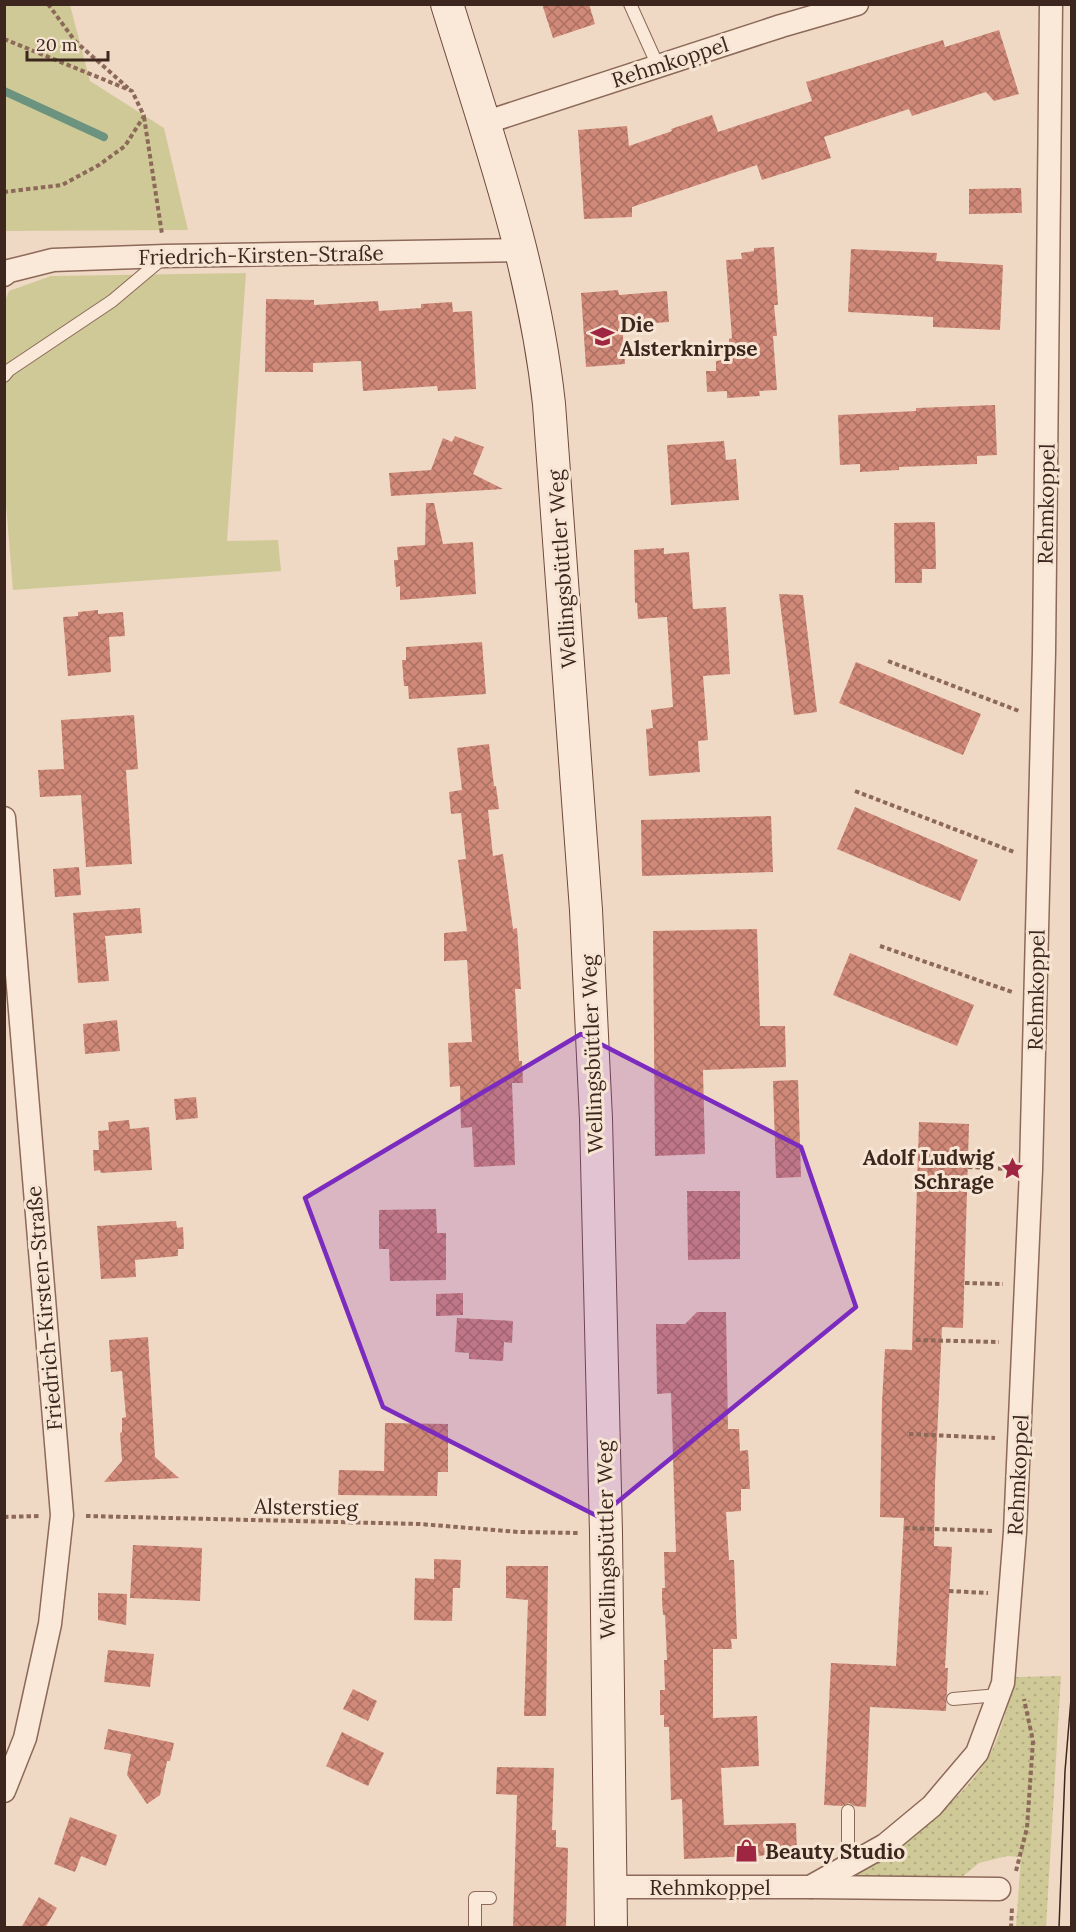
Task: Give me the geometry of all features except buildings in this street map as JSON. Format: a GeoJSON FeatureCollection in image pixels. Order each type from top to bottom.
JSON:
{"type":"FeatureCollection","features":[{"type":"Feature","properties":{"kind":"main road","name":"Wellingsbüttler Weg"},"geometry":{"type":"LineString","coordinates":[[447,4],[504,187],[521,250],[537,320],[549,404],[586,910],[596,1119],[606,1533],[611,1928]]}},
{"type":"Feature","properties":{"kind":"street","name":"Rehmkoppel"},"geometry":{"type":"LineString","coordinates":[[484,123],[781,26],[857,4]]}},
{"type":"Feature","properties":{"kind":"street","name":"Rehmkoppel"},"geometry":{"type":"LineString","coordinates":[[810,1887],[885,1845],[932,1806],[977,1754],[1003,1683],[1015,1532],[1031,1170],[1043,719],[1051,4]]}},
{"type":"Feature","properties":{"kind":"street","name":"Friedrich-Kirsten-Straße"},"geometry":{"type":"LineString","coordinates":[[4,275],[9,271],[52,260],[521,250]]}},
{"type":"Feature","properties":{"kind":"street","name":"Friedrich-Kirsten-Straße"},"geometry":{"type":"LineString","coordinates":[[4,818],[62,1515],[50,1624],[25,1738],[4,1791]]}},
{"type":"Feature","properties":{"kind":"street","name":"Rehmkoppel"},"geometry":{"type":"LineString","coordinates":[[610,1887],[810,1887],[1007,1883]]}},
{"type":"Feature","properties":{"kind":"lane"},"geometry":{"type":"LineString","coordinates":[[630,4],[658,66]]}},
{"type":"Feature","properties":{"kind":"lane"},"geometry":{"type":"LineString","coordinates":[[4,376],[9,370],[112,301],[165,256]]}},
{"type":"Feature","properties":{"kind":"lane"},"geometry":{"type":"LineString","coordinates":[[953,1699],[998,1695]]}},
{"type":"Feature","properties":{"kind":"lane"},"geometry":{"type":"LineString","coordinates":[[848,1811],[848,1866]]}},
{"type":"Feature","properties":{"kind":"lane"},"geometry":{"type":"LineString","coordinates":[[475,1928],[475,1898],[490,1898]]}},
{"type":"Feature","properties":{"kind":"path"},"geometry":{"type":"LineString","coordinates":[[48,4],[75,40],[132,91],[144,116],[165,256]]}},
{"type":"Feature","properties":{"kind":"path"},"geometry":{"type":"LineString","coordinates":[[4,39],[132,91]]}},
{"type":"Feature","properties":{"kind":"path"},"geometry":{"type":"LineString","coordinates":[[4,192],[62,185],[99,165],[125,146],[144,116]]}},
{"type":"Feature","properties":{"kind":"path"},"geometry":{"type":"LineString","coordinates":[[888,661],[1043,719]]}},
{"type":"Feature","properties":{"kind":"path"},"geometry":{"type":"LineString","coordinates":[[855,791],[1039,861]]}},
{"type":"Feature","properties":{"kind":"path"},"geometry":{"type":"LineString","coordinates":[[880,946],[1035,1000]]}},
{"type":"Feature","properties":{"kind":"path"},"geometry":{"type":"LineString","coordinates":[[968,1167],[1031,1170]]}},
{"type":"Feature","properties":{"kind":"path"},"geometry":{"type":"LineString","coordinates":[[965,1283],[1026,1285]]}},
{"type":"Feature","properties":{"kind":"path"},"geometry":{"type":"LineString","coordinates":[[916,1340],[1024,1342]]}},
{"type":"Feature","properties":{"kind":"path"},"geometry":{"type":"LineString","coordinates":[[909,1434],[1019,1439]]}},
{"type":"Feature","properties":{"kind":"path","name":"Alsterstieg"},"geometry":{"type":"LineString","coordinates":[[4,1517],[62,1515],[420,1524],[519,1532],[606,1533]]}},
{"type":"Feature","properties":{"kind":"path"},"geometry":{"type":"LineString","coordinates":[[905,1528],[1015,1532]]}},
{"type":"Feature","properties":{"kind":"path"},"geometry":{"type":"LineString","coordinates":[[949,1591],[1010,1594]]}},
{"type":"Feature","properties":{"kind":"path"},"geometry":{"type":"LineString","coordinates":[[1004,1668],[1023,1693],[1034,1742],[1027,1828],[1007,1883]]}},
{"type":"Feature","properties":{"kind":"highlighted area"},"geometry":{"type":"Polygon","coordinates":[[[581,1034],[801,1147],[856,1307],[599,1517],[383,1407],[305,1198],[581,1034]]]}},
{"type":"Feature","properties":{"kind":"shaded area"},"geometry":{"type":"Polygon","coordinates":[[[4,5],[70,5],[90,81],[164,128],[188,230],[5,231],[4,5]]]}},
{"type":"Feature","properties":{"kind":"shaded area"},"geometry":{"type":"Polygon","coordinates":[[[246,273],[227,541],[278,540],[281,571],[13,590],[4,479],[4,304],[9,291],[51,276],[246,273]]]}},
{"type":"Feature","properties":{"kind":"shaded area"},"geometry":{"type":"Polygon","coordinates":[[[1061,1676],[1046,1927],[1016,1927],[1021,1857],[1007,1856],[979,1863],[957,1881],[854,1880],[853,1876],[925,1824],[973,1779],[996,1742],[1015,1677],[1061,1676]]]}},
{"type":"Feature","properties":{"kind":"waterway"},"geometry":{"type":"LineString","coordinates":[[4,91],[104,137]]}},
{"type":"Feature","properties":{"kind":"tram line"},"geometry":{"type":"LineString","coordinates":[[1059,1928],[1065,1771],[1072,1687]]}},
{"type":"Feature","properties":{"kind":"place","name":"Die Alsterknirpse"},"geometry":{"type":"Point","coordinates":[602,336]}},
{"type":"Feature","properties":{"kind":"place","name":"Adolf Ludwig Schrage"},"geometry":{"type":"Point","coordinates":[1012,1169]}},
{"type":"Feature","properties":{"kind":"place","name":"Beauty Studio"},"geometry":{"type":"Point","coordinates":[747,1851]}}]}
